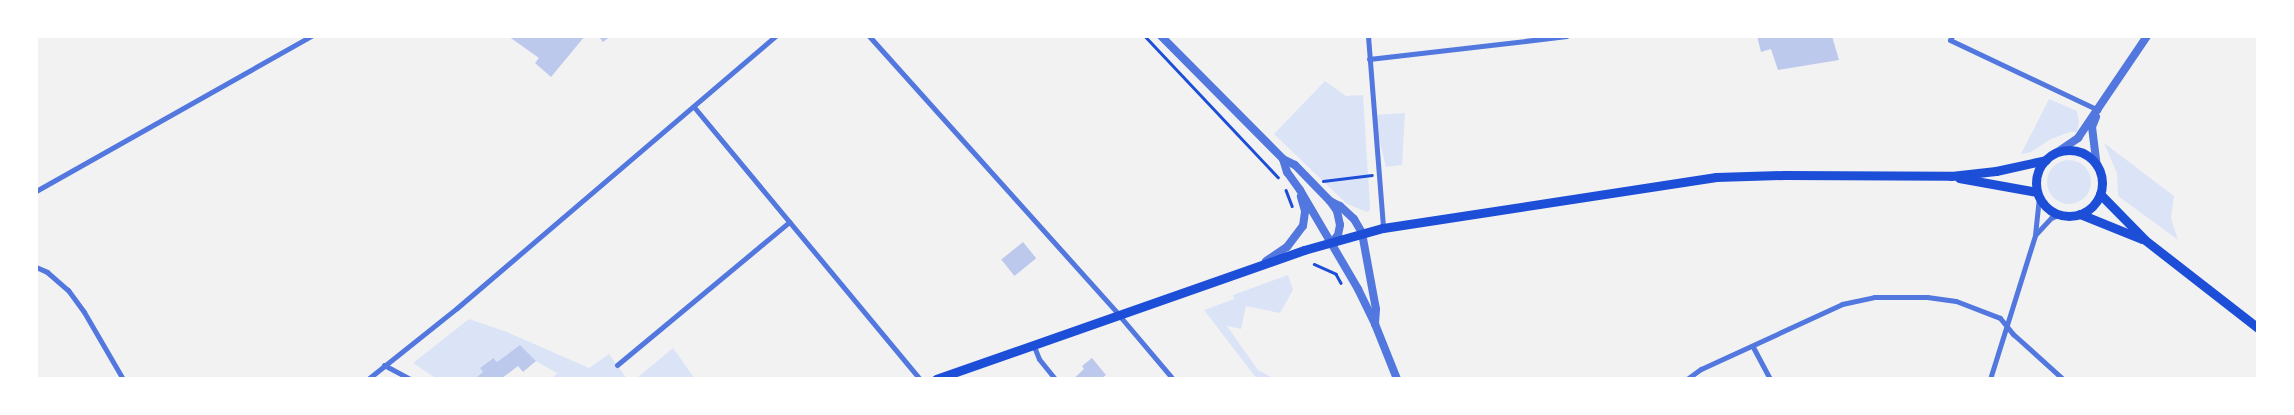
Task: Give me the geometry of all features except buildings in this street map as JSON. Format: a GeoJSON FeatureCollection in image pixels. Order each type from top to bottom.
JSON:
{"type":"FeatureCollection","features":[{"type":"Feature","properties":{"kind":"main road"},"geometry":{"type":"LineString","coordinates":[[936,379],[1331,241],[1383,228],[1716,177],[1784,174],[1951,176],[1996,171],[2046,160],[2056,153],[2074,151],[2091,159],[2097,166],[2102,185],[2096,203],[2080,214],[2069,216],[2058,215],[2050,211],[2038,195],[2036,178],[2046,160]]}},
{"type":"Feature","properties":{"kind":"main road"},"geometry":{"type":"LineString","coordinates":[[1951,176],[2038,195]]}},
{"type":"Feature","properties":{"kind":"main road"},"geometry":{"type":"LineString","coordinates":[[2100,194],[2145,240],[2258,328]]}},
{"type":"Feature","properties":{"kind":"main road"},"geometry":{"type":"LineString","coordinates":[[2080,214],[2145,240]]}},
{"type":"Feature","properties":{"kind":"street"},"geometry":{"type":"LineString","coordinates":[[36,191],[311,36]]}},
{"type":"Feature","properties":{"kind":"street"},"geometry":{"type":"LineString","coordinates":[[368,379],[457,308],[776,36]]}},
{"type":"Feature","properties":{"kind":"street"},"geometry":{"type":"LineString","coordinates":[[869,36],[1118,314],[1173,379]]}},
{"type":"Feature","properties":{"kind":"street"},"geometry":{"type":"LineString","coordinates":[[1160,36],[1283,158],[1295,165],[1330,201],[1337,211],[1340,225],[1338,235],[1331,241]]}},
{"type":"Feature","properties":{"kind":"street"},"geometry":{"type":"LineString","coordinates":[[1368,36],[1383,228]]}},
{"type":"Feature","properties":{"kind":"street"},"geometry":{"type":"LineString","coordinates":[[1369,59],[1567,36]]}},
{"type":"Feature","properties":{"kind":"street"},"geometry":{"type":"LineString","coordinates":[[2056,153],[2078,138],[2147,36]]}},
{"type":"Feature","properties":{"kind":"street"},"geometry":{"type":"LineString","coordinates":[[1951,38],[2098,110]]}},
{"type":"Feature","properties":{"kind":"street"},"geometry":{"type":"LineString","coordinates":[[694,107],[920,379]]}},
{"type":"Feature","properties":{"kind":"street"},"geometry":{"type":"LineString","coordinates":[[2097,166],[2092,127],[2098,110]]}},
{"type":"Feature","properties":{"kind":"street"},"geometry":{"type":"LineString","coordinates":[[1283,158],[1287,172],[1331,241],[1376,324],[1396,379]]}},
{"type":"Feature","properties":{"kind":"street"},"geometry":{"type":"LineString","coordinates":[[1260,265],[1287,247],[1303,226],[1305,211],[1300,190]]}},
{"type":"Feature","properties":{"kind":"street"},"geometry":{"type":"LineString","coordinates":[[1990,379],[2036,234],[2038,195]]}},
{"type":"Feature","properties":{"kind":"street"},"geometry":{"type":"LineString","coordinates":[[1330,201],[1340,206],[1354,219],[1362,233],[1376,309],[1376,324]]}},
{"type":"Feature","properties":{"kind":"street"},"geometry":{"type":"LineString","coordinates":[[2036,234],[2051,218],[2058,215]]}},
{"type":"Feature","properties":{"kind":"street"},"geometry":{"type":"LineString","coordinates":[[617,365],[789,222]]}},
{"type":"Feature","properties":{"kind":"street"},"geometry":{"type":"LineString","coordinates":[[36,267],[68,290],[84,312],[123,379]]}},
{"type":"Feature","properties":{"kind":"street"},"geometry":{"type":"LineString","coordinates":[[1687,379],[1701,369],[1753,347],[1842,304],[1874,297],[1927,297],[1956,301],[2000,318],[2013,334],[2063,379]]}},
{"type":"Feature","properties":{"kind":"street"},"geometry":{"type":"LineString","coordinates":[[1033,344],[1038,359],[1055,379]]}},
{"type":"Feature","properties":{"kind":"street"},"geometry":{"type":"LineString","coordinates":[[1753,347],[1770,379]]}},
{"type":"Feature","properties":{"kind":"street"},"geometry":{"type":"LineString","coordinates":[[384,365],[410,379]]}},
{"type":"Feature","properties":{"kind":"path"},"geometry":{"type":"LineString","coordinates":[[1145,36],[1272,168],[1287,191],[1295,215]]}},
{"type":"Feature","properties":{"kind":"path"},"geometry":{"type":"LineString","coordinates":[[1318,182],[1371,175]]}},
{"type":"Feature","properties":{"kind":"path"},"geometry":{"type":"LineString","coordinates":[[1314,264],[1336,274],[1342,284]]}},
{"type":"Feature","properties":{"kind":"shaded area"},"geometry":{"type":"Polygon","coordinates":[[[1325,81],[1346,96],[1363,95],[1370,206],[1370,210],[1367,212],[1347,204],[1274,134],[1325,81]]]}},
{"type":"Feature","properties":{"kind":"shaded area"},"geometry":{"type":"Polygon","coordinates":[[[2049,99],[2077,111],[2079,122],[2077,132],[2070,132],[2051,139],[2031,152],[2021,154],[2049,99]]]}},
{"type":"Feature","properties":{"kind":"shaded area"},"geometry":{"type":"Polygon","coordinates":[[[1405,113],[1402,165],[1386,167],[1373,115],[1405,113]]]}},
{"type":"Feature","properties":{"kind":"shaded area"},"geometry":{"type":"Polygon","coordinates":[[[2104,143],[2174,196],[2171,218],[2178,240],[2118,196],[2117,173],[2104,143]]]}},
{"type":"Feature","properties":{"kind":"shaded area"},"geometry":{"type":"Polygon","coordinates":[[[2069,160],[2081,164],[2087,170],[2091,182],[2087,194],[2081,200],[2069,204],[2057,200],[2051,194],[2047,182],[2051,170],[2057,164],[2069,160]]]}},
{"type":"Feature","properties":{"kind":"shaded area"},"geometry":{"type":"Polygon","coordinates":[[[1288,275],[1293,290],[1280,313],[1246,306],[1241,329],[1227,326],[1258,370],[1275,379],[1257,379],[1204,310],[1234,299],[1233,295],[1288,275]]]}},
{"type":"Feature","properties":{"kind":"shaded area"},"geometry":{"type":"Polygon","coordinates":[[[469,319],[507,332],[589,368],[609,354],[627,379],[551,379],[557,373],[536,361],[520,345],[497,362],[492,358],[480,368],[483,372],[474,379],[437,379],[413,363],[469,319]]]}},
{"type":"Feature","properties":{"kind":"shaded area"},"geometry":{"type":"Polygon","coordinates":[[[673,348],[695,379],[636,379],[637,378],[673,348]]]}}]}
